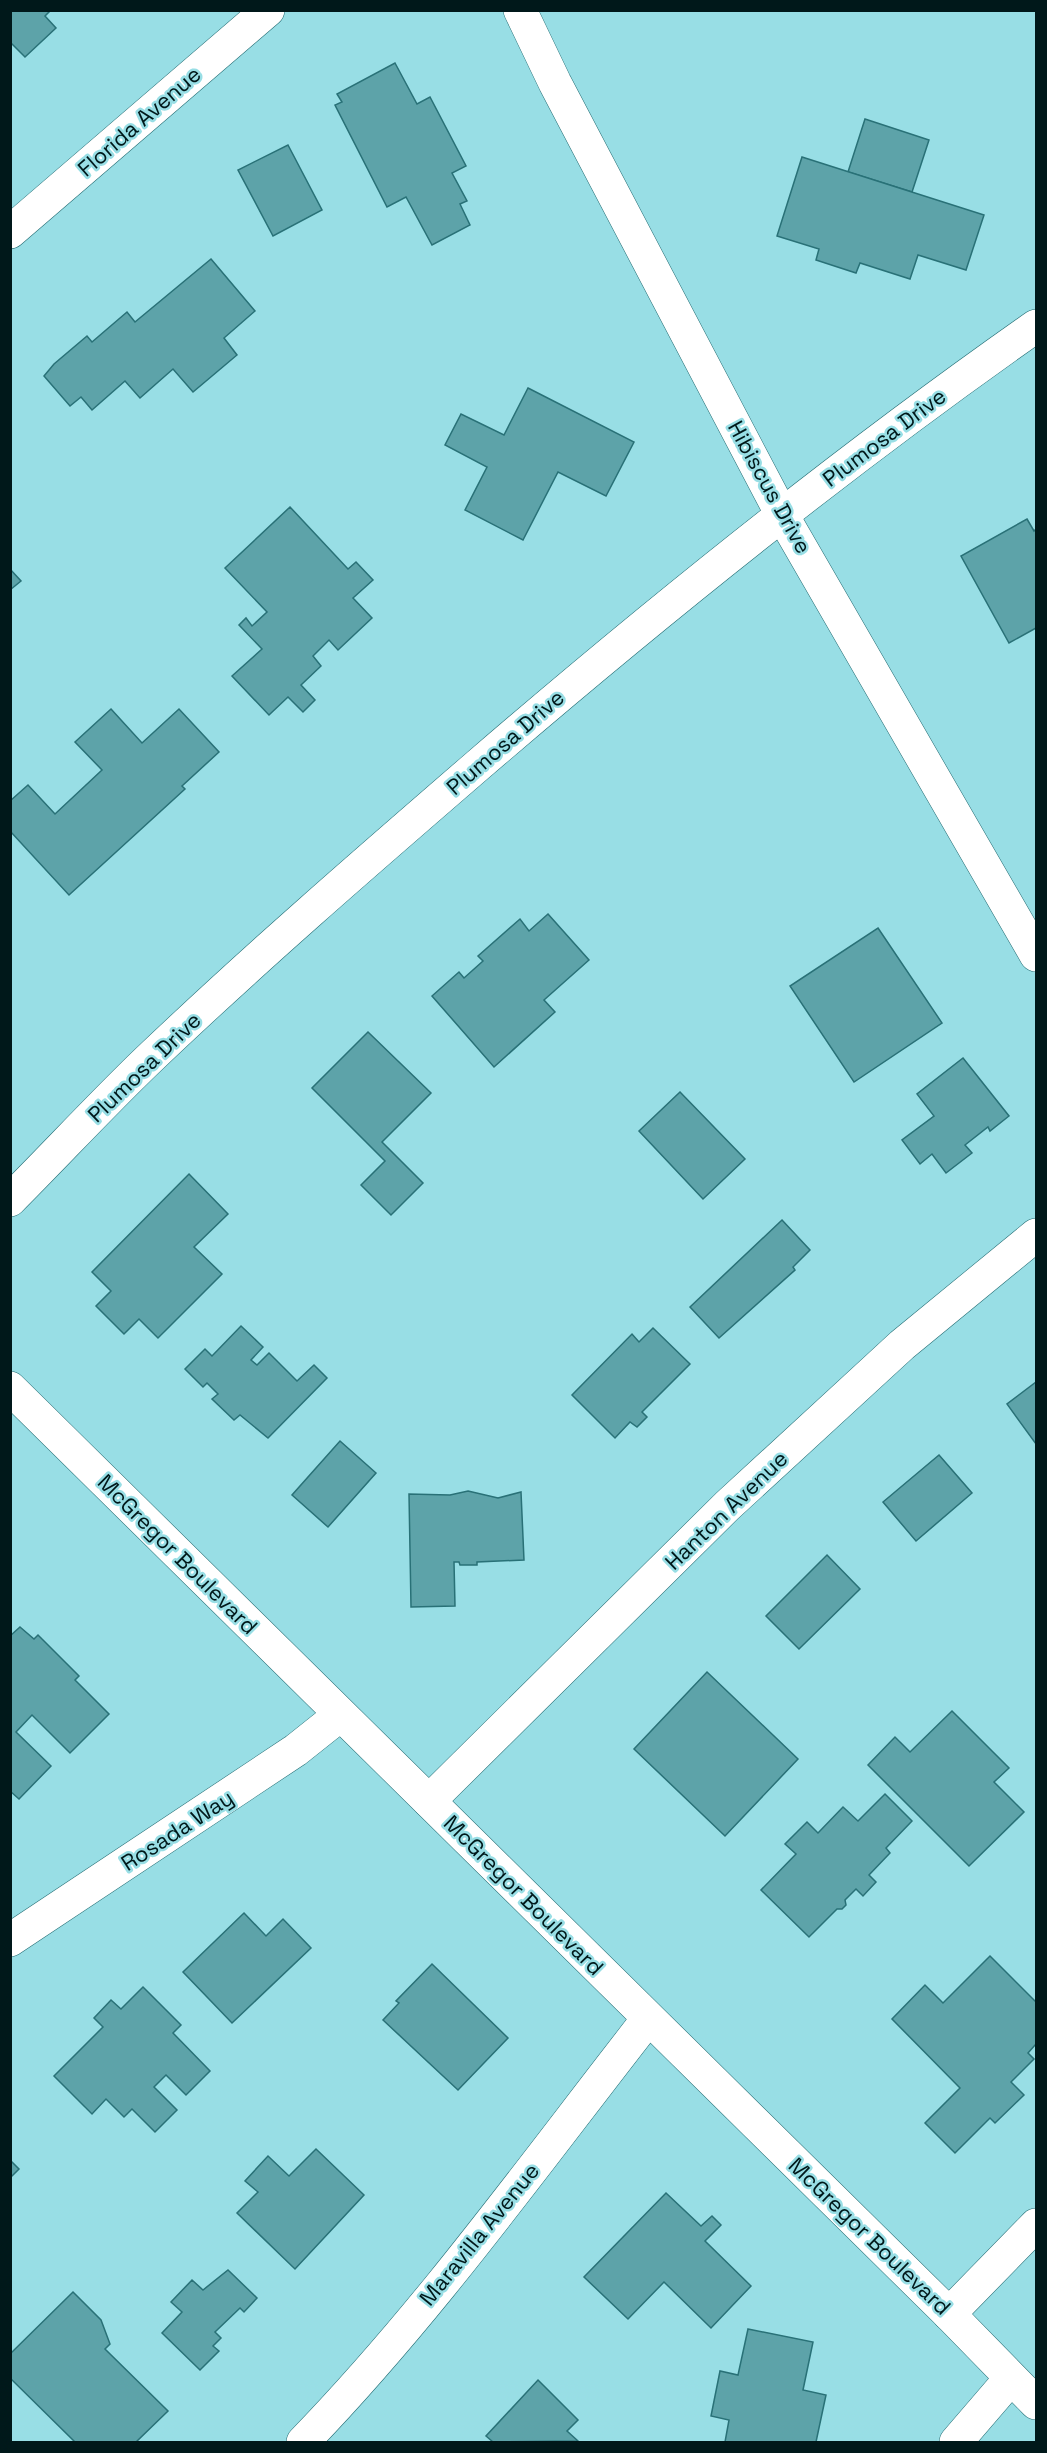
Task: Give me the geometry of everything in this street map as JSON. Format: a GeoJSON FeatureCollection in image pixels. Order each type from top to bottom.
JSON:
{"type":"FeatureCollection","features":[{"type":"Feature","properties":{"kind":"street","name":"Florida Avenue"},"geometry":{"type":"LineString","coordinates":[[10,232],[268,10]]}},
{"type":"Feature","properties":{"kind":"street","name":"Hibiscus Drive"},"geometry":{"type":"LineString","coordinates":[[520,10],[561,94],[782,515],[1036,955]]}},
{"type":"Feature","properties":{"kind":"street","name":"Plumosa Drive"},"geometry":{"type":"LineString","coordinates":[[10,1200],[146,1062],[297,922],[598,662],[782,515],[964,377],[1036,326]]}},
{"type":"Feature","properties":{"kind":"street","name":"Hanton Avenue"},"geometry":{"type":"LineString","coordinates":[[429,1801],[727,1506],[902,1345],[1036,1235]]}},
{"type":"Feature","properties":{"kind":"street","name":"McGregor Boulevard"},"geometry":{"type":"LineString","coordinates":[[10,1388],[949,2314],[1036,2403]]}},
{"type":"Feature","properties":{"kind":"street","name":"Rosada Way"},"geometry":{"type":"LineString","coordinates":[[10,1941],[297,1750],[340,1715]]}},
{"type":"Feature","properties":{"kind":"street","name":"Maravilla Avenue"},"geometry":{"type":"LineString","coordinates":[[303,2442],[337,2407],[461,2259],[648,2019]]}},
{"type":"Feature","properties":{"kind":"street"},"geometry":{"type":"LineString","coordinates":[[949,2314],[1036,2224]]}},
{"type":"Feature","properties":{"kind":"street"},"geometry":{"type":"LineString","coordinates":[[956,2442],[1011,2378]]}},
{"type":"Feature","properties":{"kind":"building"},"geometry":{"type":"Polygon","coordinates":[[[10,10],[51,10],[45,16],[56,28],[25,57],[10,42],[10,10]]]}},
{"type":"Feature","properties":{"kind":"building"},"geometry":{"type":"Polygon","coordinates":[[[395,63],[417,104],[430,97],[466,166],[452,173],[467,201],[460,204],[470,225],[432,245],[406,197],[387,207],[335,105],[342,102],[337,94],[395,63]]]}},
{"type":"Feature","properties":{"kind":"building"},"geometry":{"type":"Polygon","coordinates":[[[865,119],[929,140],[912,192],[848,172],[865,119]]]}},
{"type":"Feature","properties":{"kind":"building"},"geometry":{"type":"Polygon","coordinates":[[[288,145],[322,210],[273,236],[238,170],[288,145]]]}},
{"type":"Feature","properties":{"kind":"building"},"geometry":{"type":"Polygon","coordinates":[[[802,157],[984,215],[966,270],[918,255],[910,279],[860,263],[856,273],[816,260],[819,249],[777,236],[802,157]]]}},
{"type":"Feature","properties":{"kind":"building"},"geometry":{"type":"Polygon","coordinates":[[[211,259],[255,311],[224,338],[237,355],[193,392],[173,369],[140,398],[125,381],[92,410],[81,397],[70,406],[44,376],[54,364],[87,336],[92,342],[127,312],[135,322],[211,259]]]}},
{"type":"Feature","properties":{"kind":"building"},"geometry":{"type":"Polygon","coordinates":[[[528,388],[634,442],[606,496],[558,472],[523,540],[465,510],[487,467],[445,445],[461,414],[504,435],[528,388]]]}},
{"type":"Feature","properties":{"kind":"building"},"geometry":{"type":"Polygon","coordinates":[[[290,507],[348,569],[356,562],[373,580],[353,598],[372,618],[338,650],[329,640],[313,656],[321,666],[301,685],[315,700],[303,712],[288,697],[269,715],[232,676],[262,649],[239,625],[246,618],[252,626],[267,612],[225,568],[290,507]]]}},
{"type":"Feature","properties":{"kind":"building"},"geometry":{"type":"Polygon","coordinates":[[[1027,519],[1034,531],[1036,529],[1036,628],[1009,643],[961,556],[1027,519]]]}},
{"type":"Feature","properties":{"kind":"building"},"geometry":{"type":"Polygon","coordinates":[[[10,569],[21,581],[10,590],[10,569]]]}},
{"type":"Feature","properties":{"kind":"building"},"geometry":{"type":"Polygon","coordinates":[[[111,709],[142,743],[179,709],[219,752],[182,786],[185,789],[69,895],[10,831],[10,801],[28,785],[55,814],[102,770],[75,742],[111,709]]]}},
{"type":"Feature","properties":{"kind":"building"},"geometry":{"type":"Polygon","coordinates":[[[548,914],[589,960],[544,1000],[555,1012],[494,1067],[432,996],[459,972],[464,978],[483,961],[478,956],[520,919],[529,931],[548,914]]]}},
{"type":"Feature","properties":{"kind":"building"},"geometry":{"type":"Polygon","coordinates":[[[878,928],[942,1023],[854,1082],[790,986],[878,928]]]}},
{"type":"Feature","properties":{"kind":"building"},"geometry":{"type":"Polygon","coordinates":[[[368,1032],[431,1093],[382,1142],[423,1183],[391,1215],[361,1185],[385,1161],[312,1088],[368,1032]]]}},
{"type":"Feature","properties":{"kind":"building"},"geometry":{"type":"Polygon","coordinates":[[[963,1058],[1009,1116],[990,1131],[988,1127],[965,1145],[972,1153],[946,1173],[932,1154],[920,1164],[902,1140],[934,1116],[917,1094],[963,1058]]]}},
{"type":"Feature","properties":{"kind":"building"},"geometry":{"type":"Polygon","coordinates":[[[680,1092],[745,1159],[703,1199],[639,1131],[680,1092]]]}},
{"type":"Feature","properties":{"kind":"building"},"geometry":{"type":"Polygon","coordinates":[[[189,1174],[228,1214],[194,1247],[222,1274],[158,1338],[139,1319],[124,1334],[96,1306],[111,1291],[92,1272],[189,1174]]]}},
{"type":"Feature","properties":{"kind":"building"},"geometry":{"type":"Polygon","coordinates":[[[782,1220],[810,1250],[793,1267],[795,1270],[719,1338],[690,1307],[782,1220]]]}},
{"type":"Feature","properties":{"kind":"building"},"geometry":{"type":"Polygon","coordinates":[[[241,1326],[263,1347],[251,1360],[257,1365],[269,1353],[297,1381],[314,1365],[327,1378],[268,1438],[240,1415],[234,1420],[212,1399],[218,1394],[207,1383],[203,1387],[185,1369],[205,1349],[212,1356],[241,1326]]]}},
{"type":"Feature","properties":{"kind":"building"},"geometry":{"type":"Polygon","coordinates":[[[653,1328],[690,1364],[642,1412],[647,1417],[637,1427],[630,1422],[615,1438],[572,1395],[632,1334],[639,1342],[653,1328]]]}},
{"type":"Feature","properties":{"kind":"building"},"geometry":{"type":"Polygon","coordinates":[[[1036,1382],[1036,1444],[1007,1404],[1036,1382]]]}},
{"type":"Feature","properties":{"kind":"building"},"geometry":{"type":"Polygon","coordinates":[[[340,1441],[376,1473],[328,1527],[292,1495],[340,1441]]]}},
{"type":"Feature","properties":{"kind":"building"},"geometry":{"type":"Polygon","coordinates":[[[939,1455],[972,1493],[916,1541],[883,1502],[939,1455]]]}},
{"type":"Feature","properties":{"kind":"building"},"geometry":{"type":"Polygon","coordinates":[[[468,1491],[498,1498],[521,1492],[524,1560],[477,1562],[477,1565],[460,1565],[459,1562],[454,1562],[455,1606],[411,1607],[409,1494],[450,1495],[468,1491]]]}},
{"type":"Feature","properties":{"kind":"building"},"geometry":{"type":"Polygon","coordinates":[[[827,1555],[860,1589],[799,1649],[766,1616],[827,1555]]]}},
{"type":"Feature","properties":{"kind":"building"},"geometry":{"type":"Polygon","coordinates":[[[20,1627],[34,1639],[38,1635],[79,1676],[75,1680],[109,1714],[70,1753],[32,1715],[16,1732],[51,1766],[19,1799],[10,1791],[10,1636],[20,1627]]]}},
{"type":"Feature","properties":{"kind":"building"},"geometry":{"type":"Polygon","coordinates":[[[707,1672],[798,1759],[725,1836],[634,1749],[707,1672]]]}},
{"type":"Feature","properties":{"kind":"building"},"geometry":{"type":"Polygon","coordinates":[[[952,1711],[1009,1768],[994,1782],[1024,1812],[969,1866],[868,1765],[895,1737],[910,1752],[952,1711]]]}},
{"type":"Feature","properties":{"kind":"building"},"geometry":{"type":"Polygon","coordinates":[[[885,1794],[912,1821],[886,1848],[890,1853],[869,1875],[876,1882],[863,1896],[856,1889],[845,1900],[846,1905],[842,1909],[837,1909],[809,1937],[761,1890],[796,1854],[785,1844],[807,1822],[818,1833],[843,1807],[858,1821],[885,1794]]]}},
{"type":"Feature","properties":{"kind":"building"},"geometry":{"type":"Polygon","coordinates":[[[244,1913],[266,1936],[283,1919],[311,1948],[232,2023],[183,1972],[244,1913]]]}},
{"type":"Feature","properties":{"kind":"building"},"geometry":{"type":"Polygon","coordinates":[[[990,1956],[1036,2002],[1036,2044],[1028,2053],[1034,2059],[1011,2082],[1024,2095],[995,2123],[990,2118],[955,2153],[925,2123],[960,2088],[892,2019],[925,1985],[943,2003],[990,1956]]]}},
{"type":"Feature","properties":{"kind":"building"},"geometry":{"type":"Polygon","coordinates":[[[432,1964],[508,2038],[458,2090],[383,2020],[399,2003],[396,2001],[432,1964]]]}},
{"type":"Feature","properties":{"kind":"building"},"geometry":{"type":"Polygon","coordinates":[[[143,1987],[181,2025],[173,2033],[210,2071],[186,2095],[166,2075],[154,2087],[177,2110],[155,2132],[132,2109],[124,2117],[106,2099],[92,2114],[54,2076],[103,2027],[94,2018],[111,2000],[121,2009],[143,1987]]]}},
{"type":"Feature","properties":{"kind":"building"},"geometry":{"type":"Polygon","coordinates":[[[316,2149],[364,2195],[295,2269],[237,2213],[258,2192],[245,2181],[268,2156],[289,2176],[316,2149]]]}},
{"type":"Feature","properties":{"kind":"building"},"geometry":{"type":"Polygon","coordinates":[[[10,2160],[19,2169],[10,2178],[10,2160]]]}},
{"type":"Feature","properties":{"kind":"building"},"geometry":{"type":"Polygon","coordinates":[[[666,2193],[701,2226],[712,2216],[721,2225],[705,2241],[751,2286],[711,2328],[664,2282],[628,2319],[584,2277],[666,2193]]]}},
{"type":"Feature","properties":{"kind":"building"},"geometry":{"type":"Polygon","coordinates":[[[228,2270],[257,2298],[244,2312],[240,2308],[215,2332],[221,2338],[213,2346],[219,2351],[200,2370],[162,2333],[182,2312],[171,2302],[192,2280],[203,2290],[228,2270]]]}},
{"type":"Feature","properties":{"kind":"building"},"geometry":{"type":"Polygon","coordinates":[[[73,2292],[101,2320],[110,2344],[105,2349],[168,2411],[136,2442],[75,2442],[10,2378],[10,2354],[73,2292]]]}},
{"type":"Feature","properties":{"kind":"building"},"geometry":{"type":"Polygon","coordinates":[[[748,2329],[813,2342],[803,2390],[826,2395],[816,2442],[725,2442],[729,2420],[711,2416],[720,2371],[738,2375],[748,2329]]]}},
{"type":"Feature","properties":{"kind":"building"},"geometry":{"type":"Polygon","coordinates":[[[538,2380],[578,2420],[567,2431],[578,2441],[493,2442],[486,2436],[538,2380]]]}}]}
